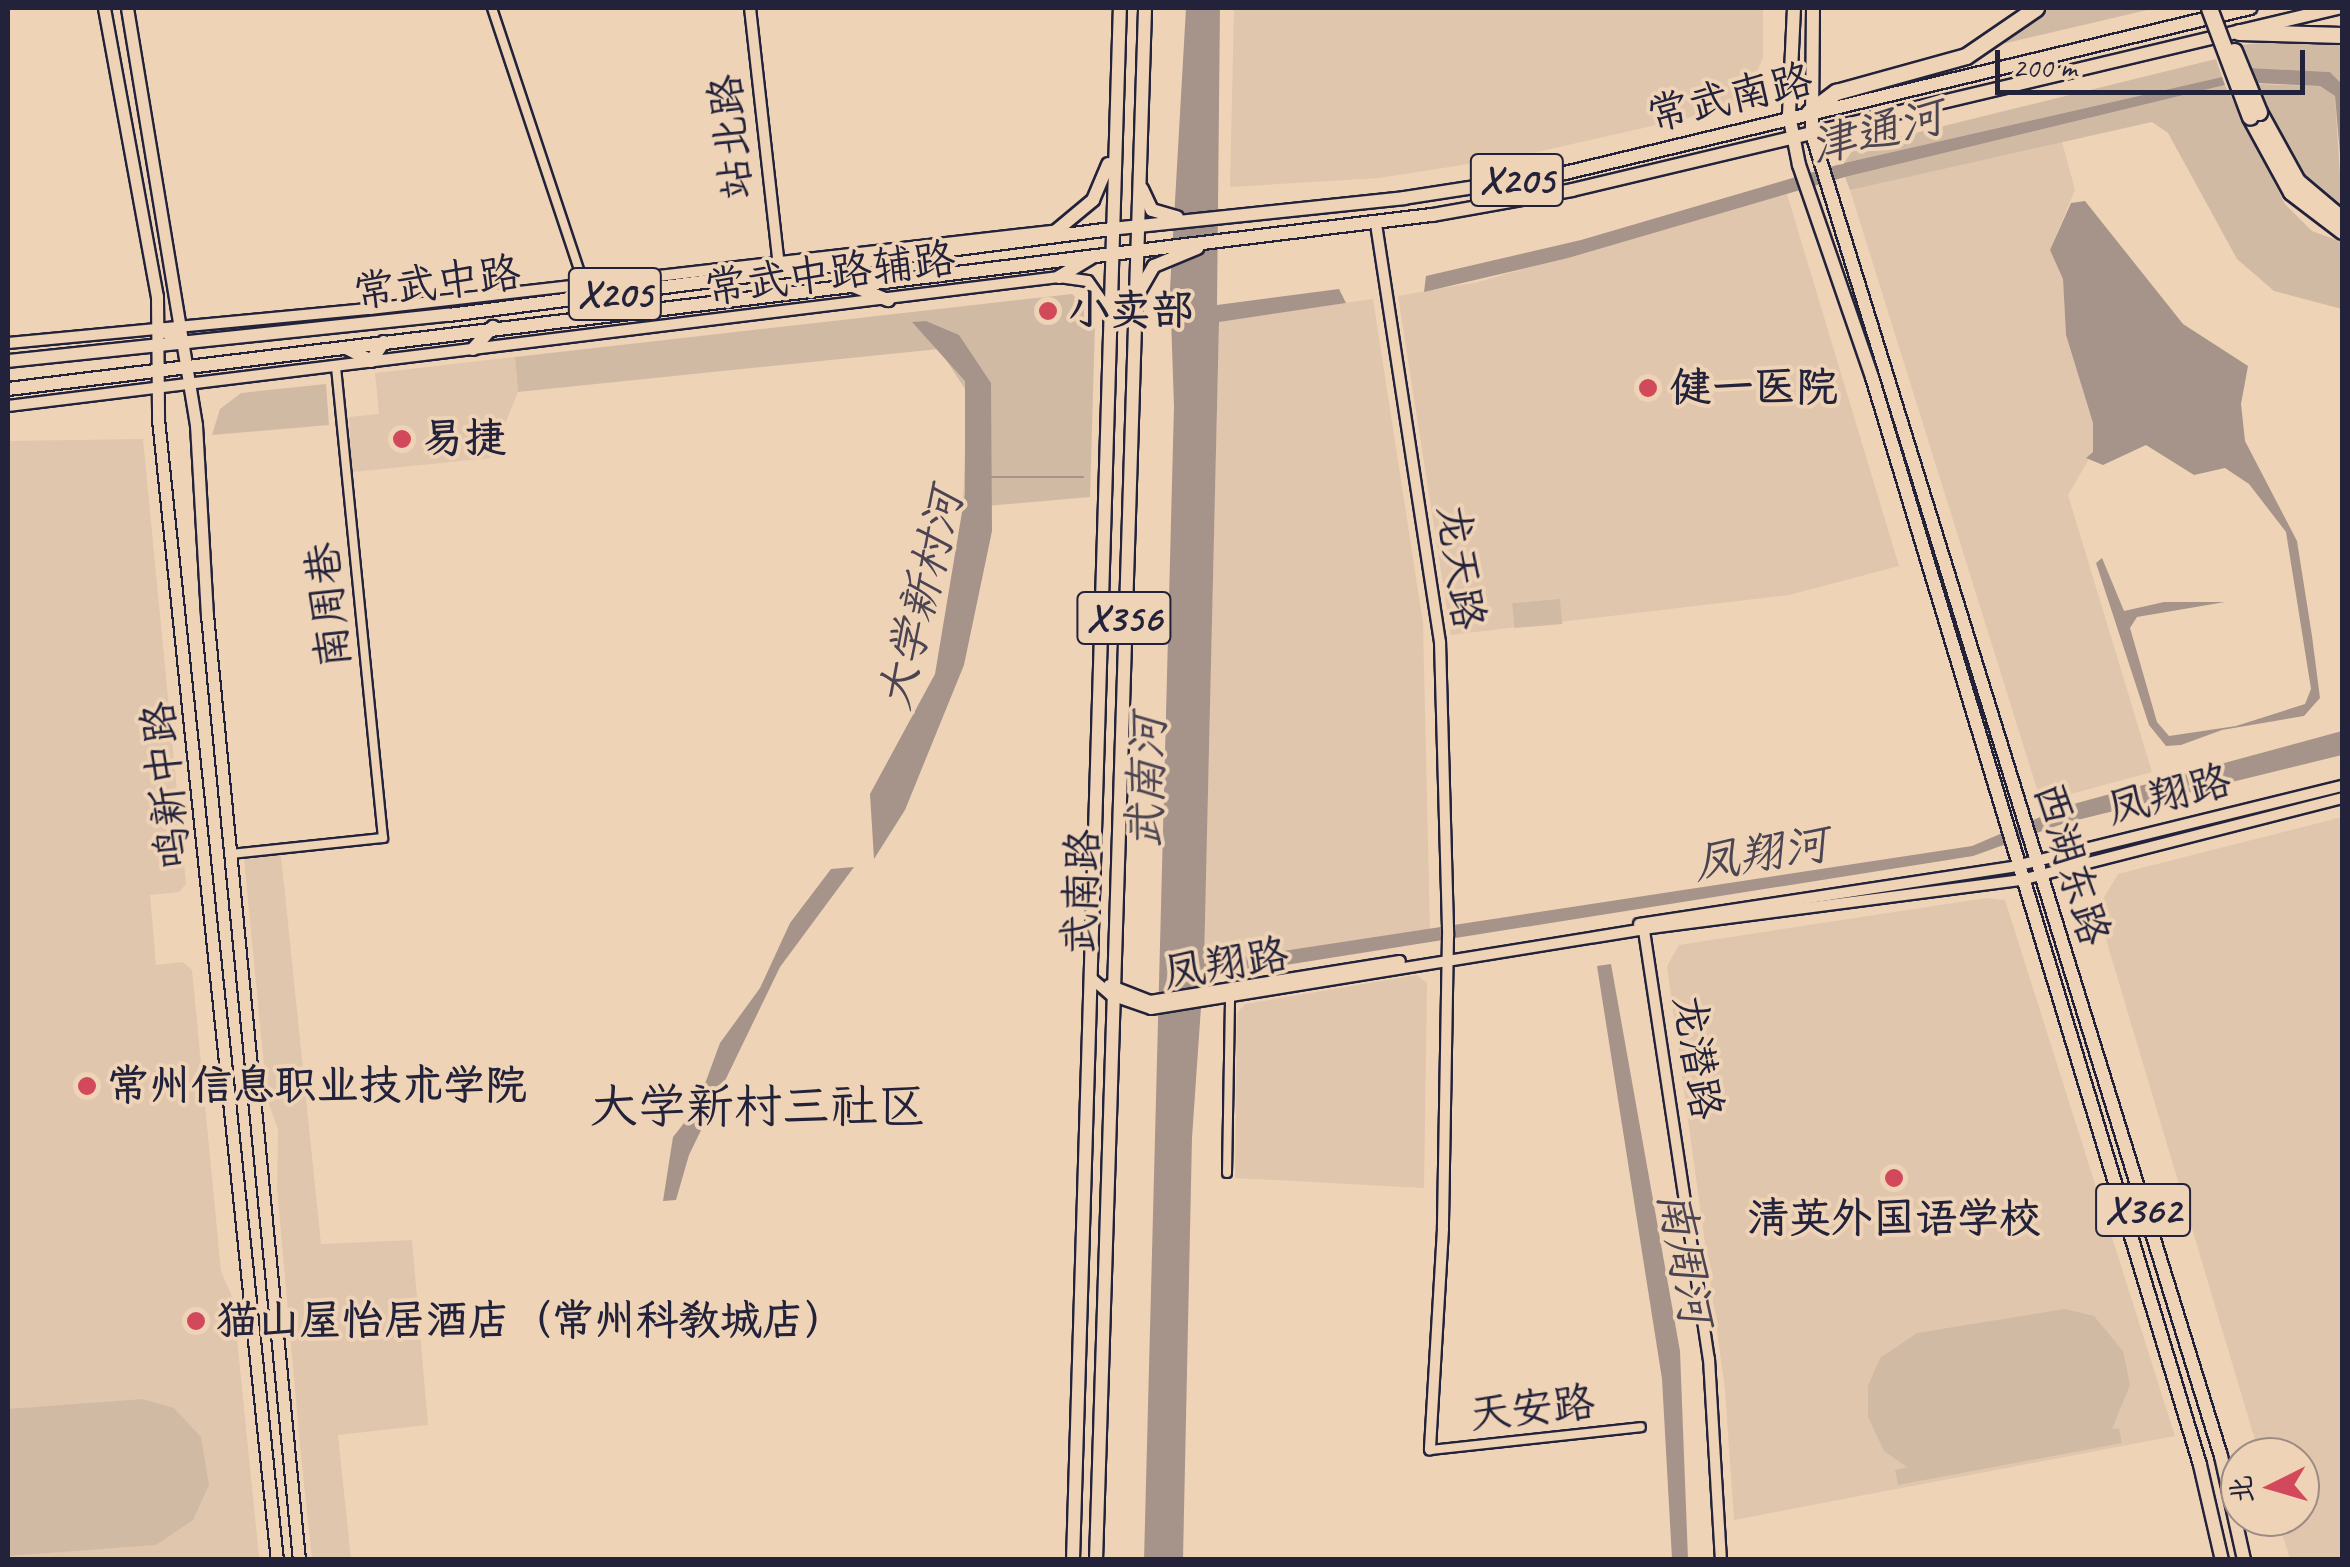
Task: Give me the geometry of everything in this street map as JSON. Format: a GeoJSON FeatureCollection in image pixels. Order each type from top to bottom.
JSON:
{"type":"FeatureCollection","features":[{"type":"Feature","properties":{"kind":"highway"},"geometry":{"type":"LineString","coordinates":[[1808,112],[1836,92],[1966,56],[2036,8]]}},
{"type":"Feature","properties":{"kind":"highway"},"geometry":{"type":"LineString","coordinates":[[2209,8],[2290,192],[2342,232]]}},
{"type":"Feature","properties":{"kind":"highway"},"geometry":{"type":"LineString","coordinates":[[2218,8],[2254,115],[2297,181],[2342,219]]}},
{"type":"Feature","properties":{"kind":"highway"},"geometry":{"type":"LineString","coordinates":[[2240,32],[2342,35]]}},
{"type":"Feature","properties":{"kind":"main road","name":"鸣新中路"},"geometry":{"type":"LineString","coordinates":[[104,8],[160,328],[158,379],[277,1560]]}},
{"type":"Feature","properties":{"kind":"main road","name":"鸣新中路"},"geometry":{"type":"LineString","coordinates":[[127,8],[193,369],[230,854],[299,1560]]}},
{"type":"Feature","properties":{"kind":"main road","name":"X356"},"geometry":{"type":"LineString","coordinates":[[1111,229],[1120,8]]}},
{"type":"Feature","properties":{"kind":"main road","name":"X356"},"geometry":{"type":"LineString","coordinates":[[1138,226],[1145,8]]}},
{"type":"Feature","properties":{"kind":"main road","name":"X362"},"geometry":{"type":"LineString","coordinates":[[1792,137],[1789,115],[1794,8]]}},
{"type":"Feature","properties":{"kind":"main road","name":"X362"},"geometry":{"type":"LineString","coordinates":[[1812,134],[1808,112],[1814,8]]}},
{"type":"Feature","properties":{"kind":"main road","name":"常武南路"},"geometry":{"type":"LineString","coordinates":[[1168,220],[1220,218],[1565,173],[1789,115],[2250,8]]}},
{"type":"Feature","properties":{"kind":"main road","name":"常武南路"},"geometry":{"type":"LineString","coordinates":[[1812,134],[2338,8]]}},
{"type":"Feature","properties":{"kind":"main road","name":"X205"},"geometry":{"type":"LineString","coordinates":[[1792,137],[1812,134]]}},
{"type":"Feature","properties":{"kind":"main road","name":"西湖东路"},"geometry":{"type":"LineString","coordinates":[[1812,134],[2221,1456],[2244,1560]]}},
{"type":"Feature","properties":{"kind":"main road","name":"常武南路"},"geometry":{"type":"LineString","coordinates":[[1166,253],[1218,240],[1376,224],[1572,190],[1792,137]]}},
{"type":"Feature","properties":{"kind":"main road","name":"西湖东路"},"geometry":{"type":"LineString","coordinates":[[1792,137],[1872,377],[2006,837],[2200,1465],[2222,1560]]}},
{"type":"Feature","properties":{"kind":"main road"},"geometry":{"type":"LineString","coordinates":[[1044,239],[1062,230],[1094,200],[1115,140]]}},
{"type":"Feature","properties":{"kind":"main road"},"geometry":{"type":"LineString","coordinates":[[1140,178],[1152,210],[1168,220]]}},
{"type":"Feature","properties":{"kind":"main road","name":"X205"},"geometry":{"type":"LineString","coordinates":[[1111,229],[1168,220]]}},
{"type":"Feature","properties":{"kind":"main road","name":"武南路"},"geometry":{"type":"LineString","coordinates":[[1096,1560],[1138,226]]}},
{"type":"Feature","properties":{"kind":"main road","name":"常武中路"},"geometry":{"type":"LineString","coordinates":[[8,362],[186,346],[567,300],[779,266],[1111,229]]}},
{"type":"Feature","properties":{"kind":"main road","name":"武南路"},"geometry":{"type":"LineString","coordinates":[[1074,1560],[1111,229]]}},
{"type":"Feature","properties":{"kind":"main road","name":"X205"},"geometry":{"type":"LineString","coordinates":[[1110,254],[1137,250],[1166,253]]}},
{"type":"Feature","properties":{"kind":"main road"},"geometry":{"type":"LineString","coordinates":[[1134,324],[1142,281],[1166,253]]}},
{"type":"Feature","properties":{"kind":"main road","name":"常武中路"},"geometry":{"type":"LineString","coordinates":[[8,389],[158,379],[193,369],[493,327],[1110,254]]}},
{"type":"Feature","properties":{"kind":"main road"},"geometry":{"type":"LineString","coordinates":[[1060,277],[1094,256]]}},
{"type":"Feature","properties":{"kind":"main road"},"geometry":{"type":"LineString","coordinates":[[567,300],[583,282],[602,295]]}},
{"type":"Feature","properties":{"kind":"main road"},"geometry":{"type":"LineString","coordinates":[[850,285],[888,300]]}},
{"type":"Feature","properties":{"kind":"main road"},"geometry":{"type":"LineString","coordinates":[[473,349],[493,327]]}},
{"type":"Feature","properties":{"kind":"main road"},"geometry":{"type":"LineString","coordinates":[[160,328],[186,346]]}},
{"type":"Feature","properties":{"kind":"main road"},"geometry":{"type":"LineString","coordinates":[[346,348],[371,361],[384,342]]}},
{"type":"Feature","properties":{"kind":"street"},"geometry":{"type":"LineString","coordinates":[[492,8],[583,282]]}},
{"type":"Feature","properties":{"kind":"street","name":"站北路"},"geometry":{"type":"LineString","coordinates":[[750,8],[779,266]]}},
{"type":"Feature","properties":{"kind":"street","name":"龙天路"},"geometry":{"type":"LineString","coordinates":[[1376,224],[1440,642],[1447,957]]}},
{"type":"Feature","properties":{"kind":"street","name":"常武中路辅路"},"geometry":{"type":"LineString","coordinates":[[8,343],[183,329],[583,282],[779,266],[1062,230],[1111,229]]}},
{"type":"Feature","properties":{"kind":"street","name":"常武中路辅路"},"geometry":{"type":"LineString","coordinates":[[193,369],[336,366],[1060,277]]}},
{"type":"Feature","properties":{"kind":"street"},"geometry":{"type":"LineString","coordinates":[[1060,277],[1088,281],[1109,311]]}},
{"type":"Feature","properties":{"kind":"street","name":"南周巷"},"geometry":{"type":"LineString","coordinates":[[230,854],[383,838],[336,366]]}},
{"type":"Feature","properties":{"kind":"street"},"geometry":{"type":"LineString","coordinates":[[8,406],[158,379]]}},
{"type":"Feature","properties":{"kind":"street","name":"凤翔路"},"geometry":{"type":"LineString","coordinates":[[2040,868],[2342,786]]}},
{"type":"Feature","properties":{"kind":"street","name":"凤翔路"},"geometry":{"type":"LineString","coordinates":[[1090,976],[1137,1005],[1212,996],[1644,926],[2019,873],[2342,798]]}},
{"type":"Feature","properties":{"kind":"street","name":"龙潜路"},"geometry":{"type":"LineString","coordinates":[[1644,926],[1709,1359],[1720,1560]]}},
{"type":"Feature","properties":{"kind":"street"},"geometry":{"type":"LineString","coordinates":[[1430,1450],[1443,1229],[1447,957]]}},
{"type":"Feature","properties":{"kind":"street","name":"凤翔路"},"geometry":{"type":"LineString","coordinates":[[1212,996],[1230,998],[1447,957]]}},
{"type":"Feature","properties":{"kind":"street"},"geometry":{"type":"LineString","coordinates":[[1227,1173],[1230,998]]}},
{"type":"Feature","properties":{"kind":"street","name":"天安路"},"geometry":{"type":"LineString","coordinates":[[1430,1450],[1641,1427]]}},
{"type":"Feature","properties":{"kind":"shaded area"},"geometry":{"type":"Polygon","coordinates":[[[1186,8],[1220,8],[1217,305],[1339,289],[1346,303],[1219,322],[1204,963],[1972,846],[2066,806],[2342,731],[2342,755],[2065,823],[1973,856],[1203,978],[1192,1138],[1183,1559],[1144,1560],[1174,406],[1170,289],[1186,8]]]}},
{"type":"Feature","properties":{"kind":"shaded area"},"geometry":{"type":"Polygon","coordinates":[[[1234,8],[1763,8],[1763,58],[1740,106],[1520,156],[1379,178],[1230,187],[1234,8]]]}},
{"type":"Feature","properties":{"kind":"shaded area"},"geometry":{"type":"Polygon","coordinates":[[[2045,8],[2156,8],[2002,44],[2045,8]]]}},
{"type":"Feature","properties":{"kind":"shaded area"},"geometry":{"type":"Polygon","coordinates":[[[2288,40],[2342,43],[2342,84],[2330,72],[2249,68],[2242,45],[2288,40]]]}},
{"type":"Feature","properties":{"kind":"shaded area"},"geometry":{"type":"Polygon","coordinates":[[[2216,59],[2222,77],[1844,163],[1854,148],[2216,59]]]}},
{"type":"Feature","properties":{"kind":"shaded area"},"geometry":{"type":"Polygon","coordinates":[[[2249,68],[2330,72],[2342,84],[2342,178],[2335,96],[2320,86],[2257,83],[2249,68]]]}},
{"type":"Feature","properties":{"kind":"shaded area"},"geometry":{"type":"Polygon","coordinates":[[[2222,77],[2225,85],[1845,177],[1568,258],[1424,292],[1426,276],[1581,240],[1844,163],[2222,77]]]}},
{"type":"Feature","properties":{"kind":"shaded area"},"geometry":{"type":"Polygon","coordinates":[[[2257,84],[2320,86],[2335,96],[2342,207],[2312,187],[2284,147],[2257,84]]]}},
{"type":"Feature","properties":{"kind":"shaded area"},"geometry":{"type":"Polygon","coordinates":[[[2225,85],[2285,204],[2312,231],[2342,242],[2342,309],[2274,291],[2237,259],[2168,133],[2152,122],[1850,190],[1845,177],[2225,85]]]}},
{"type":"Feature","properties":{"kind":"shaded area"},"geometry":{"type":"Polygon","coordinates":[[[2061,138],[2075,190],[2050,250],[2063,278],[2066,335],[2093,423],[2093,452],[2068,495],[2152,772],[2041,802],[1850,190],[2061,138]]]}},
{"type":"Feature","properties":{"kind":"shaded area"},"geometry":{"type":"Polygon","coordinates":[[[1787,194],[1899,566],[1789,595],[1451,635],[1398,296],[1478,282],[1787,194]]]}},
{"type":"Feature","properties":{"kind":"shaded area"},"geometry":{"type":"Polygon","coordinates":[[[2085,201],[2183,324],[2248,366],[2241,404],[2245,441],[2297,541],[2320,698],[2304,716],[2222,730],[2181,745],[2166,746],[2149,725],[2096,563],[2102,558],[2124,611],[2164,602],[2225,602],[2137,617],[2130,628],[2157,722],[2169,736],[2236,726],[2305,704],[2311,689],[2286,532],[2249,484],[2225,468],[2194,475],[2146,445],[2103,465],[2086,458],[2093,452],[2093,423],[2066,335],[2063,279],[2050,250],[2071,203],[2085,201]]]}},
{"type":"Feature","properties":{"kind":"shaded area"},"geometry":{"type":"Polygon","coordinates":[[[1072,294],[1091,311],[1095,325],[1090,497],[963,508],[967,392],[939,349],[518,392],[515,357],[1072,294]]]}},
{"type":"Feature","properties":{"kind":"shaded area"},"geometry":{"type":"Polygon","coordinates":[[[1373,299],[1423,623],[1430,932],[1204,963],[1219,321],[1373,299]]]}},
{"type":"Feature","properties":{"kind":"shaded area"},"geometry":{"type":"Polygon","coordinates":[[[926,321],[959,335],[991,383],[992,531],[964,665],[905,810],[874,859],[870,794],[935,674],[965,494],[965,381],[912,322],[926,321]]]}},
{"type":"Feature","properties":{"kind":"shaded area"},"geometry":{"type":"Polygon","coordinates":[[[515,357],[518,392],[491,458],[352,472],[349,417],[379,414],[375,373],[515,357]]]}},
{"type":"Feature","properties":{"kind":"shaded area"},"geometry":{"type":"Polygon","coordinates":[[[326,384],[329,425],[212,435],[220,409],[241,393],[326,384]]]}},
{"type":"Feature","properties":{"kind":"shaded area","name":"常州信息职业技术学院"},"geometry":{"type":"Polygon","coordinates":[[[143,439],[186,884],[179,892],[150,895],[156,965],[183,962],[192,970],[221,1271],[233,1299],[259,1557],[8,1560],[8,441],[143,439]]]}},
{"type":"Feature","properties":{"kind":"shaded area"},"geometry":{"type":"Polygon","coordinates":[[[1560,599],[1562,624],[1514,628],[1512,603],[1560,599]]]}},
{"type":"Feature","properties":{"kind":"shaded area"},"geometry":{"type":"Polygon","coordinates":[[[2342,817],[2342,1559],[2290,1559],[2283,1537],[2320,1537],[2320,1437],[2254,1437],[2097,909],[2118,874],[2342,817]]]}},
{"type":"Feature","properties":{"kind":"shaded area"},"geometry":{"type":"Polygon","coordinates":[[[281,855],[321,1244],[412,1240],[428,1425],[338,1435],[351,1559],[312,1559],[300,1446],[277,1189],[278,1130],[267,1098],[244,858],[281,855]]]}},
{"type":"Feature","properties":{"kind":"shaded area"},"geometry":{"type":"Polygon","coordinates":[[[854,867],[780,967],[689,1155],[676,1200],[663,1201],[673,1137],[696,1108],[720,1043],[760,988],[790,923],[831,869],[854,867]]]}},
{"type":"Feature","properties":{"kind":"shaded area","name":"清英外国语学校"},"geometry":{"type":"Polygon","coordinates":[[[1986,898],[2005,900],[2175,1436],[1734,1520],[1725,1390],[1667,966],[1679,945],[1986,898]]]}},
{"type":"Feature","properties":{"kind":"shaded area"},"geometry":{"type":"Polygon","coordinates":[[[1611,964],[1680,1351],[1688,1559],[1672,1559],[1662,1379],[1597,966],[1611,964]]]}},
{"type":"Feature","properties":{"kind":"shaded area"},"geometry":{"type":"Polygon","coordinates":[[[1417,975],[1427,983],[1424,1188],[1235,1178],[1237,1013],[1245,1004],[1417,975]]]}},
{"type":"Feature","properties":{"kind":"shaded area"},"geometry":{"type":"Polygon","coordinates":[[[2065,1309],[2094,1316],[2123,1351],[2130,1385],[2112,1429],[2119,1428],[2122,1443],[1898,1485],[1895,1470],[1907,1467],[1884,1451],[1868,1417],[1868,1386],[1880,1358],[1917,1333],[2065,1309]]]}},
{"type":"Feature","properties":{"kind":"shaded area"},"geometry":{"type":"Polygon","coordinates":[[[143,1399],[174,1408],[201,1437],[209,1485],[193,1520],[156,1545],[8,1556],[8,1409],[143,1399]]]}},
{"type":"Feature","properties":{"kind":"waterway","name":"大学新村河"},"geometry":{"type":"LineString","coordinates":[[985,477],[1083,477]]}},
{"type":"Feature","properties":{"kind":"place","name":"小卖部"},"geometry":{"type":"Point","coordinates":[1048,311]}},
{"type":"Feature","properties":{"kind":"place","name":"健一医院"},"geometry":{"type":"Point","coordinates":[1648,388]}},
{"type":"Feature","properties":{"kind":"place","name":"易捷"},"geometry":{"type":"Point","coordinates":[402,439]}},
{"type":"Feature","properties":{"kind":"place","name":"常州信息职业技术学院"},"geometry":{"type":"Point","coordinates":[87,1086]}},
{"type":"Feature","properties":{"kind":"place","name":"清英外国语学校"},"geometry":{"type":"Point","coordinates":[1894,1178]}},
{"type":"Feature","properties":{"kind":"place","name":"猫山屋怡居酒店（常州科教城店）"},"geometry":{"type":"Point","coordinates":[196,1321]}},
{"type":"Feature","properties":{"kind":"district","name":"大学新村三社区"},"geometry":{"type":"Point","coordinates":[758,1107]}},
{"type":"Feature","properties":{"kind":"water label","name":"津通河"},"geometry":{"type":"Point","coordinates":[1877,132]}},
{"type":"Feature","properties":{"kind":"water label","name":"武南河"},"geometry":{"type":"Point","coordinates":[1147,782]}},
{"type":"Feature","properties":{"kind":"water label","name":"凤翔河"},"geometry":{"type":"Point","coordinates":[1761,854]}},
{"type":"Feature","properties":{"kind":"water label","name":"南周河"},"geometry":{"type":"Point","coordinates":[1685,1258]}}]}
